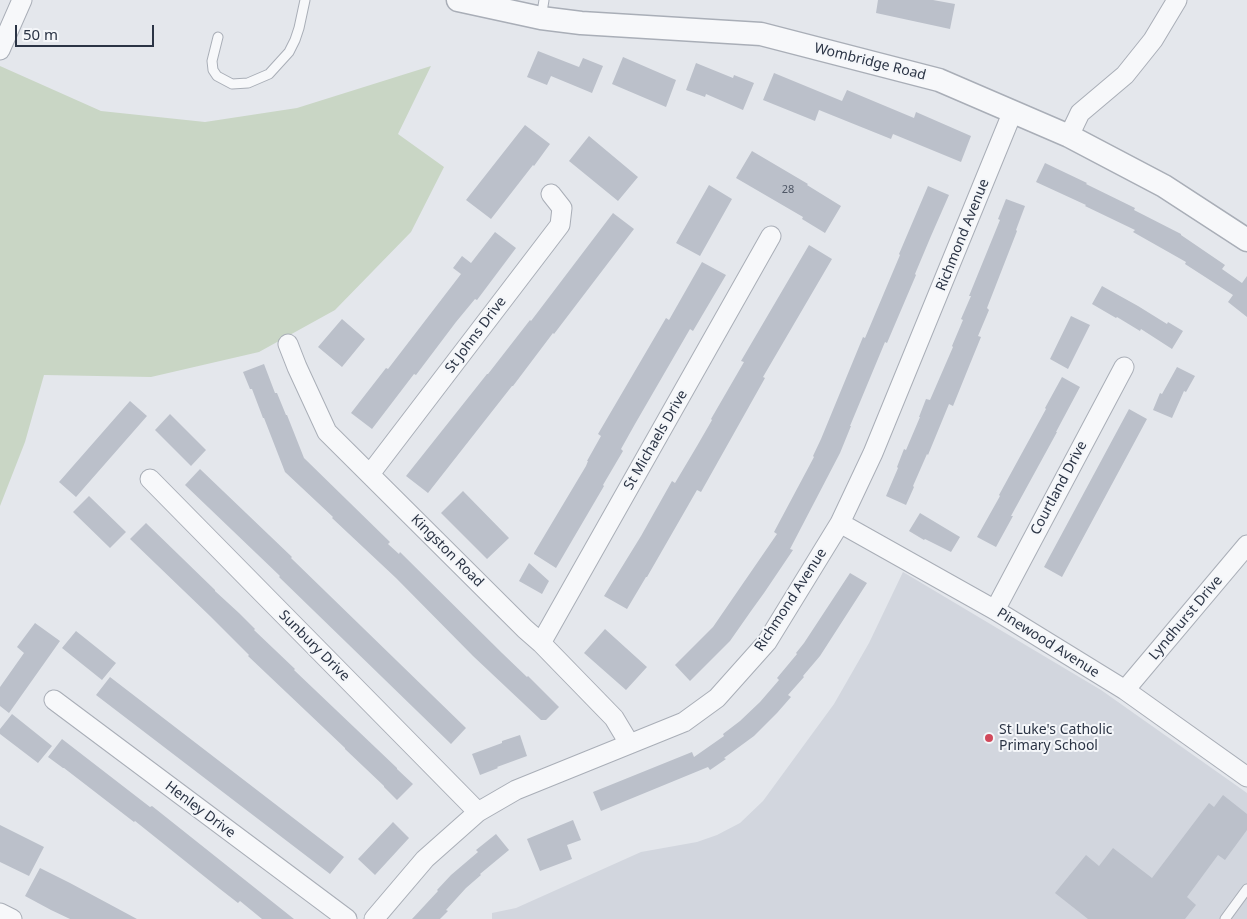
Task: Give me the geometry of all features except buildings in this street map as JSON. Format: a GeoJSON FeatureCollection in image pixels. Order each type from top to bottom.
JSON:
{"type":"FeatureCollection","features":[{"type":"Feature","properties":{"kind":"street"},"geometry":{"type":"LineString","coordinates":[[0,50],[22,0]]}},
{"type":"Feature","properties":{"kind":"street","name":"Wombridge Road"},"geometry":{"type":"LineString","coordinates":[[458,0],[543,9],[624,26],[761,34],[939,80],[1069,136],[1164,186],[1247,240]]}},
{"type":"Feature","properties":{"kind":"street"},"geometry":{"type":"LineString","coordinates":[[1069,136],[1080,113],[1125,74],[1153,40],[1177,0]]}},
{"type":"Feature","properties":{"kind":"street","name":"Richmond Avenue"},"geometry":{"type":"LineString","coordinates":[[374,919],[425,859],[478,812],[516,790],[684,722],[716,698],[767,642],[840,524],[873,452],[1013,111]]}},
{"type":"Feature","properties":{"kind":"street","name":"St Johns Drive"},"geometry":{"type":"LineString","coordinates":[[370,474],[560,225],[562,208],[550,194]]}},
{"type":"Feature","properties":{"kind":"street","name":"St Michaels Drive"},"geometry":{"type":"LineString","coordinates":[[541,643],[771,236]]}},
{"type":"Feature","properties":{"kind":"street","name":"Kingston Road"},"geometry":{"type":"LineString","coordinates":[[288,344],[327,432],[541,643],[614,718],[629,743]]}},
{"type":"Feature","properties":{"kind":"street","name":"Courtland Drive"},"geometry":{"type":"LineString","coordinates":[[995,610],[1124,367]]}},
{"type":"Feature","properties":{"kind":"street","name":"Sunbury Drive"},"geometry":{"type":"LineString","coordinates":[[150,480],[478,812]]}},
{"type":"Feature","properties":{"kind":"street","name":"Pinewood Avenue"},"geometry":{"type":"LineString","coordinates":[[840,524],[995,610],[1125,690],[1247,777]]}},
{"type":"Feature","properties":{"kind":"street","name":"Lyndhurst Drive"},"geometry":{"type":"LineString","coordinates":[[1125,690],[1247,545]]}},
{"type":"Feature","properties":{"kind":"street","name":"Henley Drive"},"geometry":{"type":"LineString","coordinates":[[54,700],[347,919]]}},
{"type":"Feature","properties":{"kind":"street"},"geometry":{"type":"LineString","coordinates":[[0,913],[12,919]]}},
{"type":"Feature","properties":{"kind":"lane"},"geometry":{"type":"LineString","coordinates":[[218,37],[212,61],[213,70],[217,76],[232,84],[248,83],[269,74],[288,52],[297,34],[305,0]]}},
{"type":"Feature","properties":{"kind":"lane"},"geometry":{"type":"LineString","coordinates":[[1224,919],[1247,889]]}},
{"type":"Feature","properties":{"kind":"shaded area","name":"St Luke's Catholic Primary School"},"geometry":{"type":"Polygon","coordinates":[[[903,572],[1101,690],[1247,793],[1247,919],[492,919],[492,913],[516,908],[641,852],[697,842],[717,835],[740,823],[763,801],[834,704],[869,643],[903,572]]]}},
{"type":"Feature","properties":{"kind":"green space"},"geometry":{"type":"Polygon","coordinates":[[[0,66],[101,111],[205,122],[297,108],[431,66],[398,134],[444,167],[411,232],[335,310],[259,352],[151,377],[44,375],[25,442],[0,506],[0,66]]]}},
{"type":"Feature","properties":{"kind":"place","name":"St Luke's Catholic Primary School"},"geometry":{"type":"Point","coordinates":[989,738]}}]}
